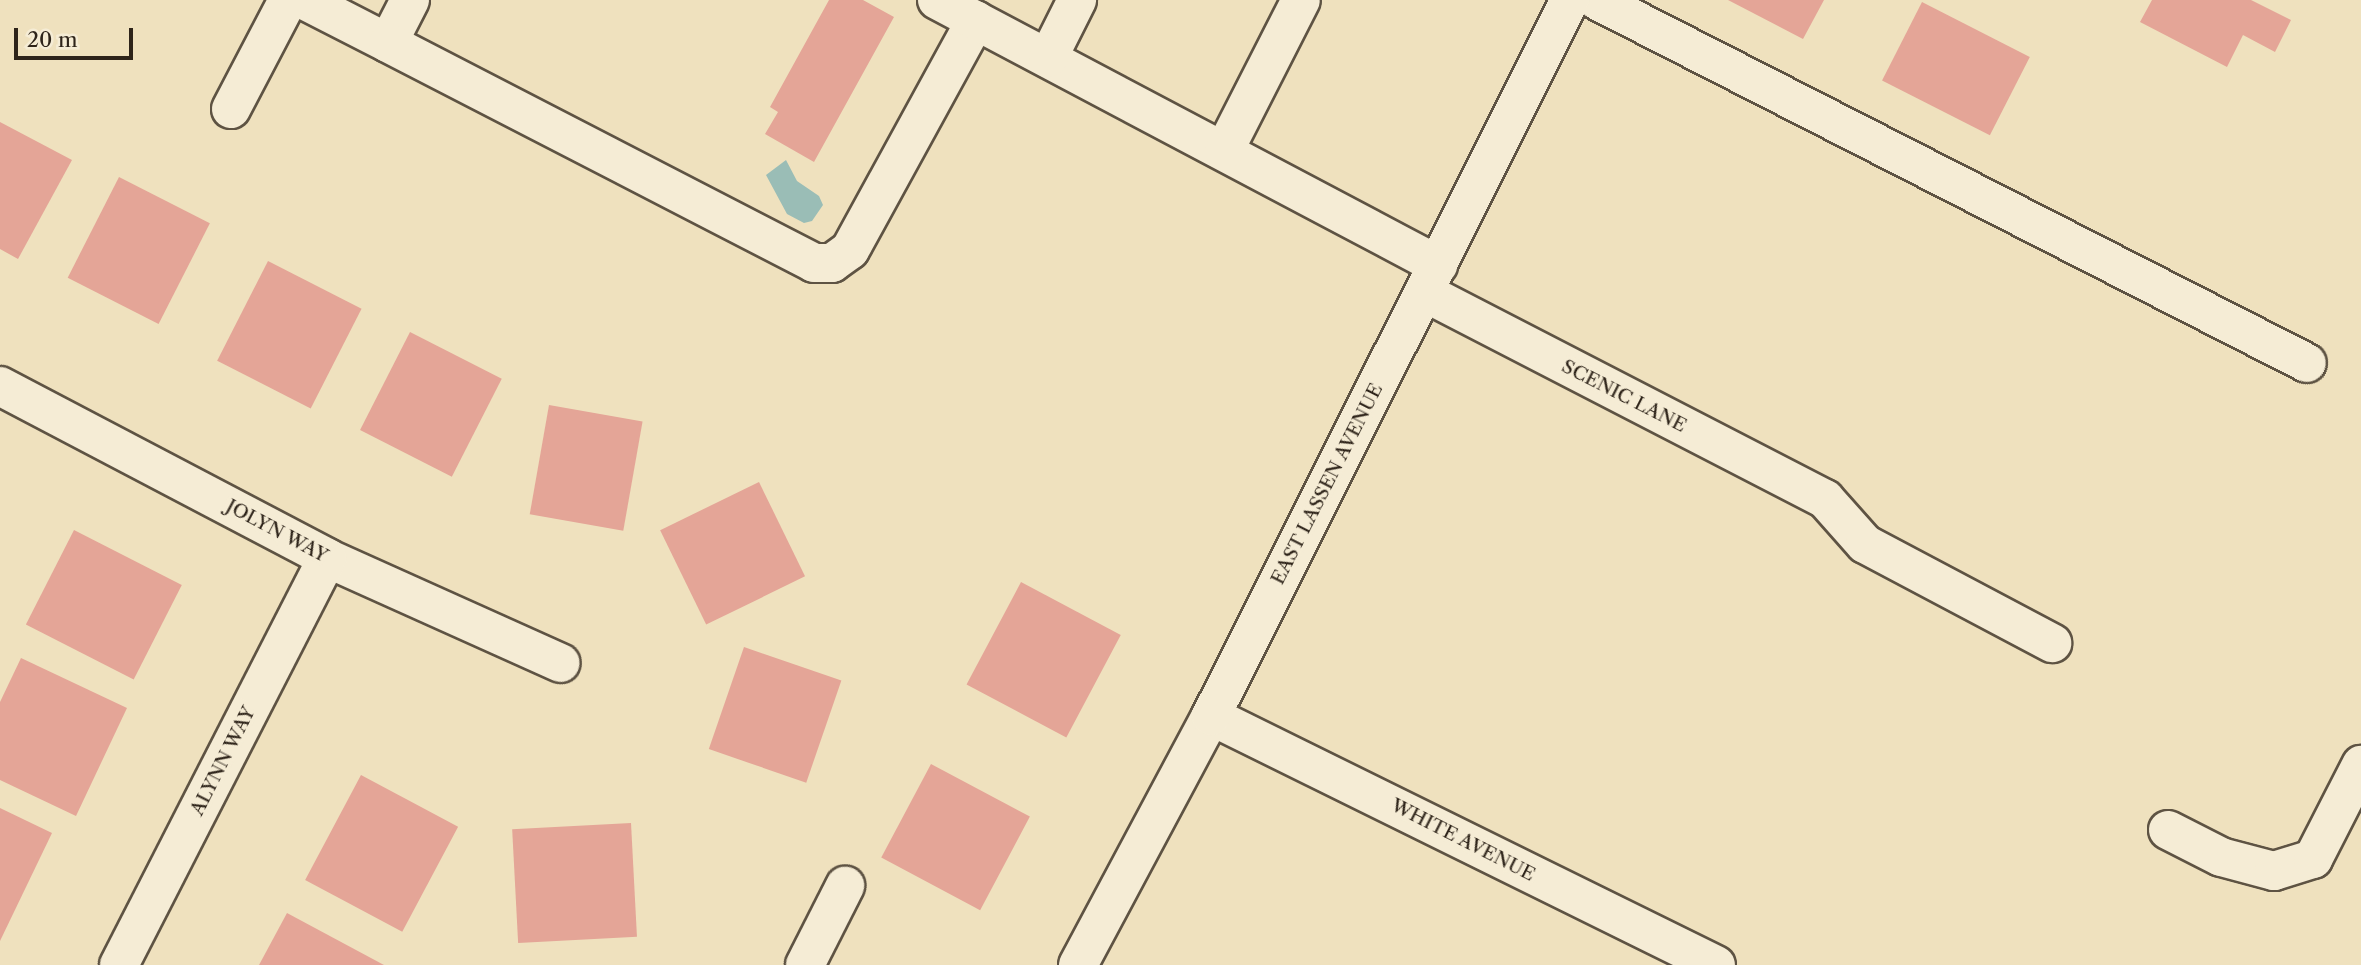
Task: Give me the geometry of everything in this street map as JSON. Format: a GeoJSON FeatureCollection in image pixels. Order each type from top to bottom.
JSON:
{"type":"FeatureCollection","features":[{"type":"Feature","properties":{"kind":"street"},"geometry":{"type":"LineString","coordinates":[[231,109],[288,0]]}},
{"type":"Feature","properties":{"kind":"street"},"geometry":{"type":"LineString","coordinates":[[304,0],[814,263],[832,263],[850,250],[976,20]]}},
{"type":"Feature","properties":{"kind":"street"},"geometry":{"type":"LineString","coordinates":[[388,43],[410,0]]}},
{"type":"Feature","properties":{"kind":"street","name":"SCENIC LANE"},"geometry":{"type":"LineString","coordinates":[[937,0],[1224,151],[1431,279],[1825,499],[1865,544],[2052,643]]}},
{"type":"Feature","properties":{"kind":"street"},"geometry":{"type":"LineString","coordinates":[[1048,58],[1077,0]]}},
{"type":"Feature","properties":{"kind":"street"},"geometry":{"type":"LineString","coordinates":[[1224,151],[1301,0]]}},
{"type":"Feature","properties":{"kind":"street","name":"EAST LASSEN AVENUE"},"geometry":{"type":"LineString","coordinates":[[1078,965],[1211,716],[1570,0]]}},
{"type":"Feature","properties":{"kind":"street"},"geometry":{"type":"LineString","coordinates":[[1596,0],[2307,363]]}},
{"type":"Feature","properties":{"kind":"street","name":"JOLYN WAY"},"geometry":{"type":"LineString","coordinates":[[0,386],[327,558],[561,663]]}},
{"type":"Feature","properties":{"kind":"street","name":"ALYNN WAY"},"geometry":{"type":"LineString","coordinates":[[119,965],[327,558]]}},
{"type":"Feature","properties":{"kind":"street","name":"WHITE AVENUE"},"geometry":{"type":"LineString","coordinates":[[1211,716],[1716,965]]}},
{"type":"Feature","properties":{"kind":"street"},"geometry":{"type":"LineString","coordinates":[[2168,830],[2221,857],[2274,871],[2313,859],[2361,765]]}},
{"type":"Feature","properties":{"kind":"street"},"geometry":{"type":"LineString","coordinates":[[805,965],[845,886]]}},
{"type":"Feature","properties":{"kind":"water"},"geometry":{"type":"Polygon","coordinates":[[[786,160],[797,181],[819,196],[823,205],[812,221],[804,223],[787,214],[766,175],[786,160]]]}},
{"type":"Feature","properties":{"kind":"building"},"geometry":{"type":"Polygon","coordinates":[[[829,0],[863,0],[894,17],[814,162],[765,134],[778,112],[770,107],[829,0]]]}},
{"type":"Feature","properties":{"kind":"building"},"geometry":{"type":"Polygon","coordinates":[[[1728,0],[1824,0],[1803,39],[1728,0]]]}},
{"type":"Feature","properties":{"kind":"building"},"geometry":{"type":"Polygon","coordinates":[[[2152,0],[2251,0],[2291,20],[2275,52],[2243,35],[2227,67],[2140,22],[2152,0]]]}},
{"type":"Feature","properties":{"kind":"building"},"geometry":{"type":"Polygon","coordinates":[[[1922,2],[2030,57],[1990,135],[1882,80],[1922,2]]]}},
{"type":"Feature","properties":{"kind":"building"},"geometry":{"type":"Polygon","coordinates":[[[0,122],[72,160],[18,259],[0,249],[0,122]]]}},
{"type":"Feature","properties":{"kind":"building"},"geometry":{"type":"Polygon","coordinates":[[[119,177],[210,223],[159,324],[68,278],[119,177]]]}},
{"type":"Feature","properties":{"kind":"building"},"geometry":{"type":"Polygon","coordinates":[[[268,261],[362,309],[311,408],[217,361],[268,261]]]}},
{"type":"Feature","properties":{"kind":"building"},"geometry":{"type":"Polygon","coordinates":[[[410,332],[502,379],[452,477],[360,430],[410,332]]]}},
{"type":"Feature","properties":{"kind":"building"},"geometry":{"type":"Polygon","coordinates":[[[549,405],[643,421],[623,531],[530,514],[549,405]]]}},
{"type":"Feature","properties":{"kind":"building"},"geometry":{"type":"Polygon","coordinates":[[[759,482],[805,576],[706,625],[660,530],[759,482]]]}},
{"type":"Feature","properties":{"kind":"building"},"geometry":{"type":"Polygon","coordinates":[[[74,530],[182,585],[134,679],[26,624],[74,530]]]}},
{"type":"Feature","properties":{"kind":"building"},"geometry":{"type":"Polygon","coordinates":[[[1021,582],[1121,635],[1066,737],[967,684],[1021,582]]]}},
{"type":"Feature","properties":{"kind":"building"},"geometry":{"type":"Polygon","coordinates":[[[744,647],[841,681],[806,783],[709,749],[744,647]]]}},
{"type":"Feature","properties":{"kind":"building"},"geometry":{"type":"Polygon","coordinates":[[[21,658],[127,708],[76,816],[0,780],[0,702],[21,658]]]}},
{"type":"Feature","properties":{"kind":"building"},"geometry":{"type":"Polygon","coordinates":[[[931,764],[1030,817],[980,910],[881,858],[931,764]]]}},
{"type":"Feature","properties":{"kind":"building"},"geometry":{"type":"Polygon","coordinates":[[[361,775],[458,827],[402,932],[305,880],[361,775]]]}},
{"type":"Feature","properties":{"kind":"building"},"geometry":{"type":"Polygon","coordinates":[[[0,808],[52,833],[0,941],[0,808]]]}},
{"type":"Feature","properties":{"kind":"building"},"geometry":{"type":"Polygon","coordinates":[[[631,823],[637,937],[518,943],[512,829],[631,823]]]}},
{"type":"Feature","properties":{"kind":"building"},"geometry":{"type":"Polygon","coordinates":[[[287,913],[384,965],[259,965],[287,913]]]}}]}
